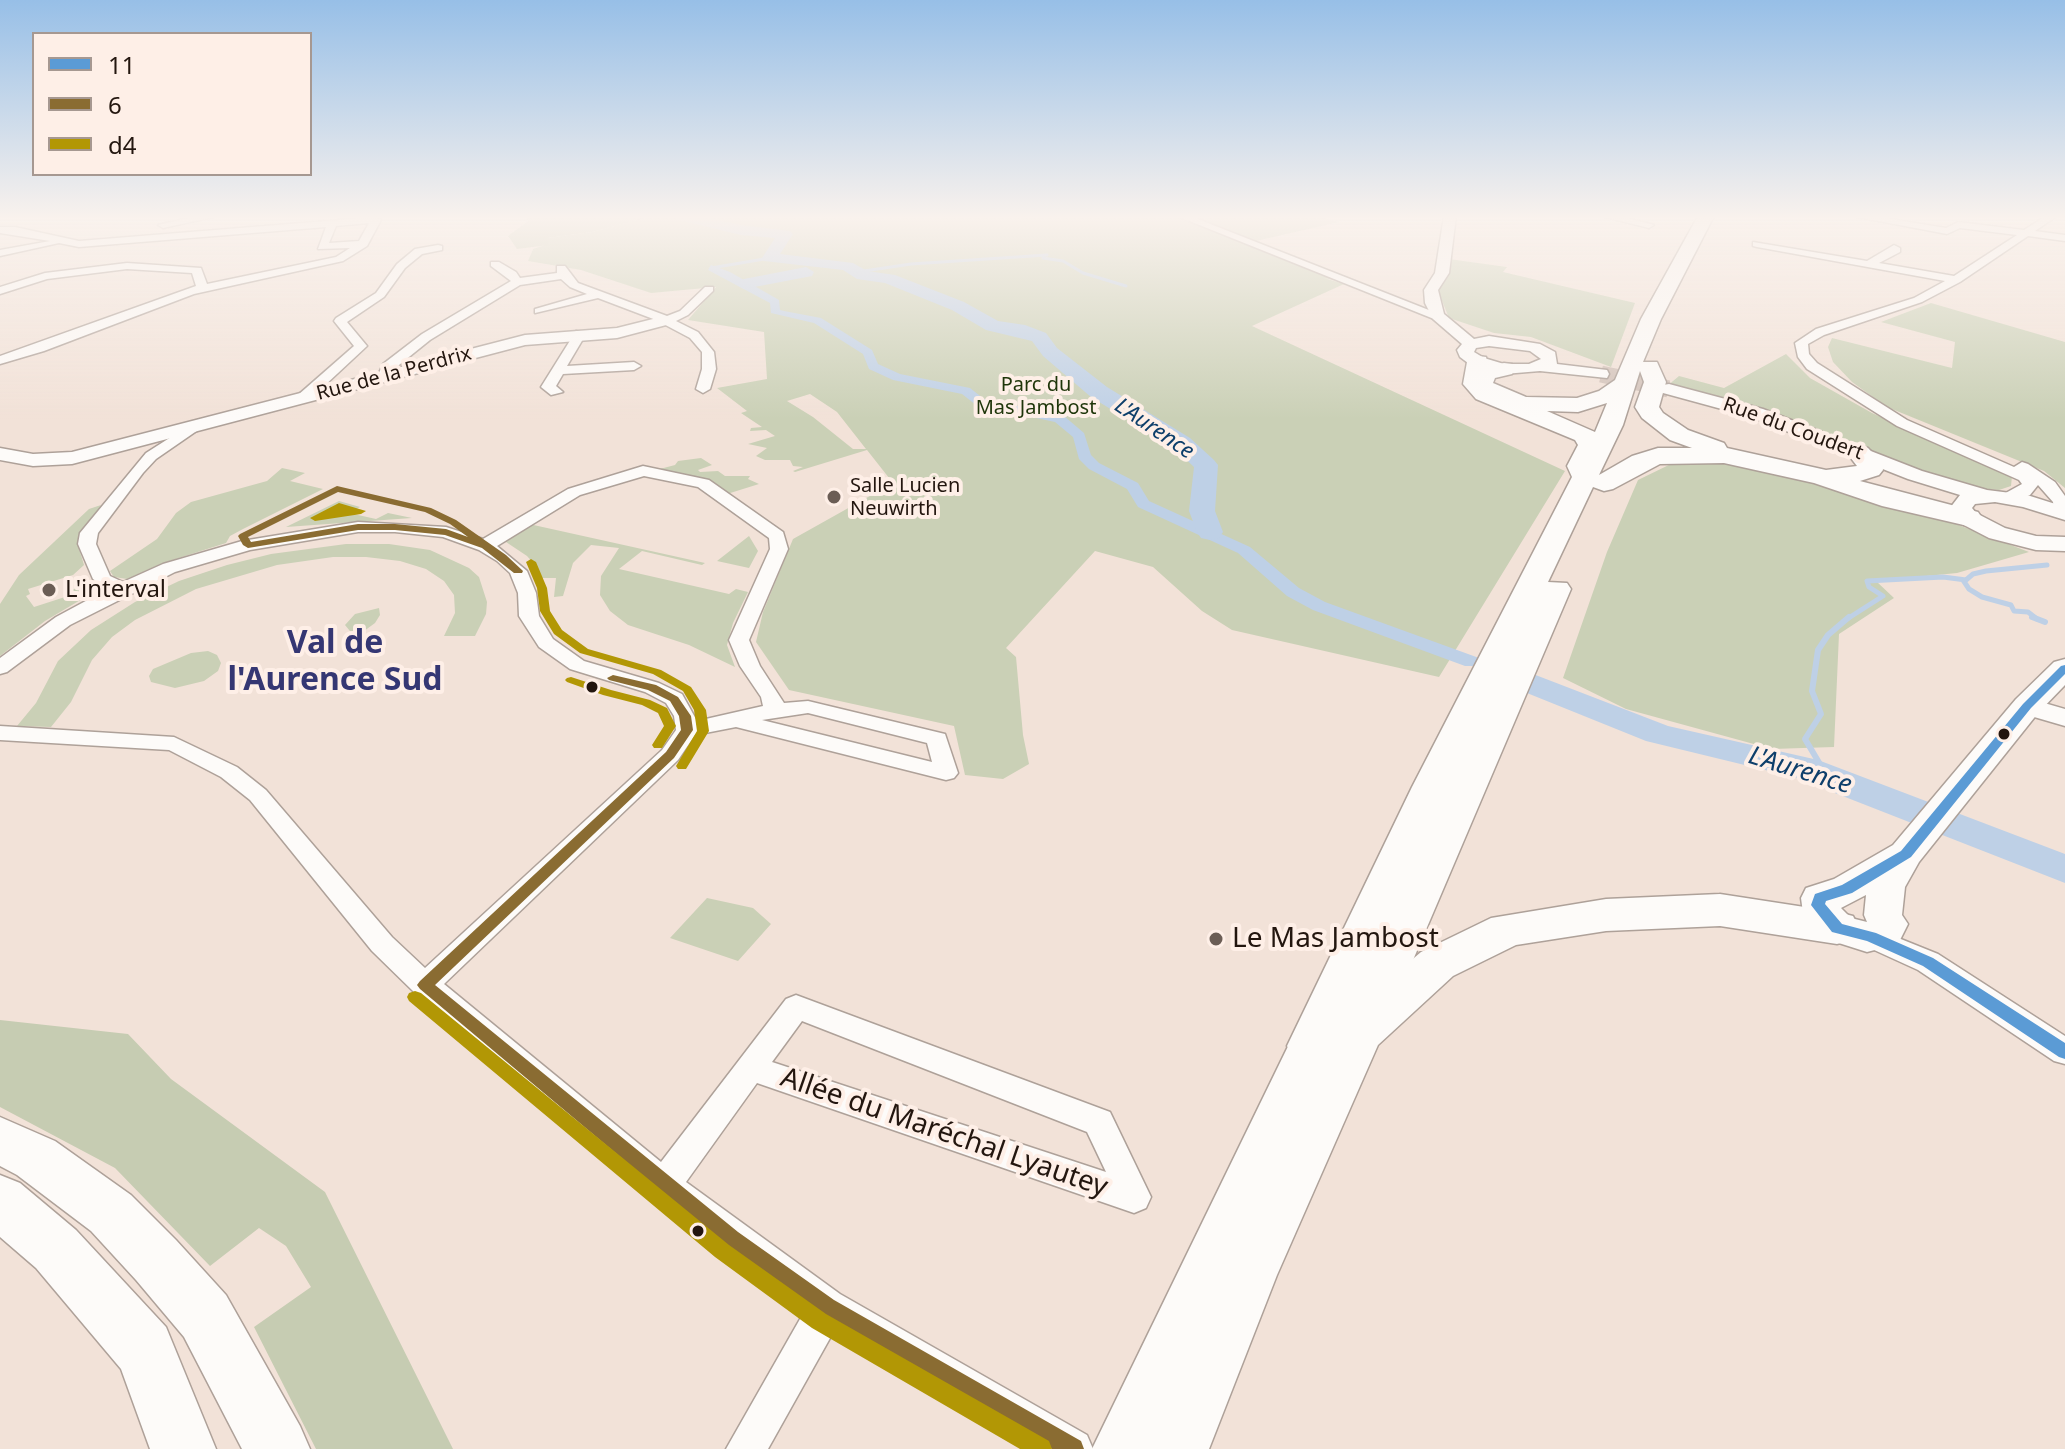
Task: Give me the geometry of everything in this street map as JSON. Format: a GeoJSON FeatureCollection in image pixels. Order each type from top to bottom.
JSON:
{"type":"FeatureCollection","features":[{"type":"Feature","properties":{"kind":"main road"},"geometry":{"type":"LineString","coordinates":[[1638,374],[1635,354],[1670,284]]}},
{"type":"Feature","properties":{"kind":"main road"},"geometry":{"type":"LineString","coordinates":[[1125,1449],[1336,1040],[1593,482],[1611,425],[1685,284]]}},
{"type":"Feature","properties":{"kind":"main road"},"geometry":{"type":"LineString","coordinates":[[1475,353],[1474,384],[1484,394],[1585,435],[1590,445],[1580,466],[1593,482]]}},
{"type":"Feature","properties":{"kind":"main road"},"geometry":{"type":"LineString","coordinates":[[1504,369],[1485,374],[1482,384],[1489,392],[1524,404],[1578,405],[1607,396],[1638,374]]}},
{"type":"Feature","properties":{"kind":"main road"},"geometry":{"type":"LineString","coordinates":[[1638,374],[1655,382],[1647,407],[1666,428],[1694,442],[1834,476],[1900,496],[1969,506]]}},
{"type":"Feature","properties":{"kind":"main road"},"geometry":{"type":"LineString","coordinates":[[1834,476],[1870,470],[1869,463],[1859,453]]}},
{"type":"Feature","properties":{"kind":"main road"},"geometry":{"type":"LineString","coordinates":[[1176,1449],[1250,1269],[1431,787],[1593,482],[1658,456],[1724,455],[1808,474],[1892,500],[1969,506]]}},
{"type":"Feature","properties":{"kind":"main road"},"geometry":{"type":"LineString","coordinates":[[1336,1040],[1437,964],[1507,930],[1606,915],[1720,910],[1863,920],[1926,830],[2027,706],[2065,668]]}},
{"type":"Feature","properties":{"kind":"main road"},"geometry":{"type":"LineString","coordinates":[[0,1140],[36,1158],[111,1213],[156,1260],[205,1316],[277,1449]]}},
{"type":"Feature","properties":{"kind":"main road"},"geometry":{"type":"LineString","coordinates":[[0,1201],[56,1249],[144,1349],[183,1449]]}},
{"type":"Feature","properties":{"kind":"street"},"geometry":{"type":"LineString","coordinates":[[0,291],[22,284]]}},
{"type":"Feature","properties":{"kind":"street"},"geometry":{"type":"LineString","coordinates":[[0,360],[202,287],[220,284]]}},
{"type":"Feature","properties":{"kind":"street"},"geometry":{"type":"LineString","coordinates":[[303,398],[361,346],[340,321],[380,295],[388,284]]}},
{"type":"Feature","properties":{"kind":"street"},"geometry":{"type":"LineString","coordinates":[[389,375],[386,373],[388,367],[444,324],[514,284]]}},
{"type":"Feature","properties":{"kind":"street"},"geometry":{"type":"LineString","coordinates":[[573,284],[686,329],[708,352],[709,369],[703,389]]}},
{"type":"Feature","properties":{"kind":"street"},"geometry":{"type":"LineString","coordinates":[[1355,284],[1438,316],[1452,326],[1475,353],[1504,369],[1546,363],[1534,347],[1500,341],[1452,326]]}},
{"type":"Feature","properties":{"kind":"street"},"geometry":{"type":"LineString","coordinates":[[1436,284],[1430,296],[1438,316]]}},
{"type":"Feature","properties":{"kind":"street"},"geometry":{"type":"LineString","coordinates":[[1949,284],[1918,300],[1820,332],[1801,343],[1803,354],[1812,366],[1869,404],[1902,423],[2025,477],[2031,484],[2024,492],[2008,498],[1969,506]]}},
{"type":"Feature","properties":{"kind":"street","name":"Rue de la Perdrix"},"geometry":{"type":"LineString","coordinates":[[0,454],[33,460],[151,447],[193,427],[525,340],[617,333],[665,321],[684,313],[709,289]]}},
{"type":"Feature","properties":{"kind":"street"},"geometry":{"type":"LineString","coordinates":[[539,311],[599,294]]}},
{"type":"Feature","properties":{"kind":"street"},"geometry":{"type":"LineString","coordinates":[[556,392],[548,387],[580,334]]}},
{"type":"Feature","properties":{"kind":"street"},"geometry":{"type":"LineString","coordinates":[[1475,353],[1500,341]]}},
{"type":"Feature","properties":{"kind":"street"},"geometry":{"type":"LineString","coordinates":[[0,369],[40,348]]}},
{"type":"Feature","properties":{"kind":"street"},"geometry":{"type":"LineString","coordinates":[[559,370],[634,366]]}},
{"type":"Feature","properties":{"kind":"street","name":"Rue du Coudert"},"geometry":{"type":"LineString","coordinates":[[1669,389],[1757,413],[1915,475],[1969,506],[1997,533],[2036,543]]}},
{"type":"Feature","properties":{"kind":"street"},"geometry":{"type":"LineString","coordinates":[[1869,404],[2029,470],[2049,485],[2061,502],[2063,513],[2008,498]]}},
{"type":"Feature","properties":{"kind":"street"},"geometry":{"type":"LineString","coordinates":[[122,589],[102,579],[87,544],[89,533],[151,447]]}},
{"type":"Feature","properties":{"kind":"street"},"geometry":{"type":"LineString","coordinates":[[485,546],[574,492],[643,471],[703,483],[777,536],[779,549],[739,640],[750,666],[772,697],[774,710]]}},
{"type":"Feature","properties":{"kind":"street"},"geometry":{"type":"LineString","coordinates":[[0,668],[63,621],[122,589],[210,554],[358,527],[446,532],[485,546],[518,571],[527,593],[529,616],[546,643],[577,665],[652,687],[674,699],[685,716],[687,730],[670,755],[425,985]]}},
{"type":"Feature","properties":{"kind":"street"},"geometry":{"type":"LineString","coordinates":[[2036,543],[2065,544]]}},
{"type":"Feature","properties":{"kind":"street"},"geometry":{"type":"LineString","coordinates":[[2036,543],[2065,552]]}},
{"type":"Feature","properties":{"kind":"street"},"geometry":{"type":"LineString","coordinates":[[2027,706],[2065,718]]}},
{"type":"Feature","properties":{"kind":"street"},"geometry":{"type":"LineString","coordinates":[[687,730],[774,710],[808,707],[937,739],[946,773],[736,720]]}},
{"type":"Feature","properties":{"kind":"street"},"geometry":{"type":"LineString","coordinates":[[3,737],[193,756],[229,772],[258,795],[382,944],[425,985],[664,1185],[827,1307],[1073,1449]]}},
{"type":"Feature","properties":{"kind":"street"},"geometry":{"type":"LineString","coordinates":[[1863,920],[2065,1052]]}},
{"type":"Feature","properties":{"kind":"street","name":"Allée du Maréchal Lyautey"},"geometry":{"type":"LineString","coordinates":[[664,1185],[796,1007],[1099,1122],[1134,1197],[751,1068]]}},
{"type":"Feature","properties":{"kind":"street"},"geometry":{"type":"LineString","coordinates":[[746,1449],[827,1307]]}},
{"type":"Feature","properties":{"kind":"green space","name":"Parc du Mas Jambost"},"geometry":{"type":"Polygon","coordinates":[[[622,284],[1343,284],[1252,326],[1565,471],[1439,677],[1232,630],[1202,611],[1153,567],[1095,551],[1006,648],[1016,657],[1023,735],[1029,764],[1003,779],[965,775],[954,726],[789,690],[756,642],[763,612],[793,539],[893,483],[867,450],[795,472],[803,467],[793,466],[790,460],[765,460],[756,456],[767,448],[748,444],[775,436],[766,430],[750,431],[751,428],[762,427],[741,413],[747,411],[717,388],[767,379],[764,332],[688,320],[716,287],[651,293],[622,284]],[[810,394],[787,401],[853,449],[866,449],[837,412],[810,394]]]}},
{"type":"Feature","properties":{"kind":"green space"},"geometry":{"type":"Polygon","coordinates":[[[1443,284],[1552,284],[1635,303],[1611,367],[1531,337],[1494,333],[1449,318],[1438,291],[1443,284]]]}},
{"type":"Feature","properties":{"kind":"green space"},"geometry":{"type":"Polygon","coordinates":[[[1931,303],[2065,342],[2065,488],[2044,471],[1887,407],[1852,382],[1833,362],[1828,347],[1832,338],[1952,368],[1955,342],[1881,322],[1931,303]]]}},
{"type":"Feature","properties":{"kind":"green space"},"geometry":{"type":"Polygon","coordinates":[[[1786,354],[1810,378],[1872,413],[2012,476],[2011,486],[1999,490],[1973,488],[1667,386],[1679,376],[1724,388],[1786,354]]]}},
{"type":"Feature","properties":{"kind":"green space"},"geometry":{"type":"Polygon","coordinates":[[[701,458],[712,465],[698,470],[700,472],[718,471],[725,476],[750,476],[748,479],[759,484],[727,494],[656,470],[675,465],[678,461],[701,458]]]}},
{"type":"Feature","properties":{"kind":"green space"},"geometry":{"type":"Polygon","coordinates":[[[1724,461],[1827,485],[1888,508],[1943,519],[2029,552],[1957,573],[1876,581],[1894,598],[1839,634],[1834,747],[1772,749],[1626,709],[1563,678],[1607,552],[1638,480],[1675,462],[1724,461]]]}},
{"type":"Feature","properties":{"kind":"green space"},"geometry":{"type":"Polygon","coordinates":[[[282,468],[305,473],[290,481],[323,489],[230,536],[226,543],[163,563],[127,579],[114,577],[110,571],[157,539],[176,513],[191,502],[267,481],[282,468]]]}},
{"type":"Feature","properties":{"kind":"green space"},"geometry":{"type":"Polygon","coordinates":[[[339,501],[360,507],[349,513],[376,519],[388,513],[412,518],[286,527],[339,501]]]}},
{"type":"Feature","properties":{"kind":"green space"},"geometry":{"type":"Polygon","coordinates":[[[101,505],[78,545],[84,565],[73,575],[28,589],[30,594],[26,596],[34,607],[65,597],[64,592],[93,583],[99,589],[45,621],[0,656],[0,604],[19,575],[89,509],[101,505]]]}},
{"type":"Feature","properties":{"kind":"green space"},"geometry":{"type":"Polygon","coordinates":[[[529,524],[705,563],[702,565],[642,551],[619,569],[729,594],[736,589],[748,592],[733,623],[727,645],[735,667],[689,645],[628,625],[610,611],[600,595],[601,576],[619,548],[591,545],[573,563],[563,596],[554,597],[556,578],[540,578],[536,566],[527,556],[503,540],[529,524]]]}},
{"type":"Feature","properties":{"kind":"green space"},"geometry":{"type":"Polygon","coordinates":[[[749,536],[758,551],[749,568],[717,561],[749,536]]]}},
{"type":"Feature","properties":{"kind":"green space"},"geometry":{"type":"Polygon","coordinates":[[[346,544],[389,544],[430,550],[469,568],[479,577],[487,602],[486,614],[475,636],[444,636],[455,613],[454,595],[444,581],[426,569],[400,561],[366,557],[333,557],[277,565],[196,589],[135,620],[112,637],[92,660],[71,702],[51,727],[17,726],[36,703],[58,661],[91,630],[135,602],[179,581],[227,565],[271,554],[346,544]]]}},
{"type":"Feature","properties":{"kind":"green space"},"geometry":{"type":"Polygon","coordinates":[[[379,608],[380,615],[375,623],[360,634],[354,636],[345,625],[355,614],[379,608]]]}},
{"type":"Feature","properties":{"kind":"green space"},"geometry":{"type":"Polygon","coordinates":[[[208,651],[217,655],[221,663],[218,671],[204,681],[175,688],[151,682],[149,676],[153,669],[191,653],[208,651]]]}},
{"type":"Feature","properties":{"kind":"green space"},"geometry":{"type":"Polygon","coordinates":[[[707,898],[753,908],[771,924],[738,961],[670,938],[707,898]]]}},
{"type":"Feature","properties":{"kind":"green space"},"geometry":{"type":"Polygon","coordinates":[[[0,1020],[128,1034],[171,1079],[325,1192],[453,1449],[316,1449],[254,1327],[311,1287],[286,1246],[259,1228],[210,1266],[115,1168],[0,1107],[0,1020]]]}},
{"type":"Feature","properties":{"kind":"waterway","name":"L'Aurence"},"geometry":{"type":"LineString","coordinates":[[743,284],[775,302],[775,311],[781,314],[817,320],[868,352],[873,366],[897,377],[966,391],[980,402],[1059,419],[1079,436],[1084,456],[1094,466],[1133,486],[1143,504],[1244,550],[1293,592],[1319,606],[1472,662]]}},
{"type":"Feature","properties":{"kind":"waterway","name":"L'Aurence"},"geometry":{"type":"LineString","coordinates":[[901,284],[958,306],[993,326],[1025,331],[1039,337],[1050,352],[1099,392],[1182,443],[1206,465],[1202,511],[1210,532]]}},
{"type":"Feature","properties":{"kind":"waterway"},"geometry":{"type":"LineString","coordinates":[[1118,284],[1126,286]]}},
{"type":"Feature","properties":{"kind":"waterway"},"geometry":{"type":"LineString","coordinates":[[1847,619],[1883,596],[1869,587],[1867,581],[1943,577],[1966,580],[1973,574],[1986,571],[2047,565]]}},
{"type":"Feature","properties":{"kind":"waterway"},"geometry":{"type":"LineString","coordinates":[[1963,580],[1969,589],[1982,597],[2011,605],[2014,611],[2028,612],[2037,619]]}},
{"type":"Feature","properties":{"kind":"waterway"},"geometry":{"type":"LineString","coordinates":[[1827,776],[1805,739],[1821,714],[1812,691],[1818,650],[1828,635],[1849,617]]}},
{"type":"Feature","properties":{"kind":"waterway"},"geometry":{"type":"LineString","coordinates":[[2032,617],[2037,619]]}},
{"type":"Feature","properties":{"kind":"waterway"},"geometry":{"type":"LineString","coordinates":[[2037,619],[2045,622]]}},
{"type":"Feature","properties":{"kind":"waterway","name":"L'Aurence"},"geometry":{"type":"LineString","coordinates":[[1533,684],[1658,734],[1805,768],[2065,869]]}},
{"type":"Feature","properties":{"kind":"tunnel"},"geometry":{"type":"LineString","coordinates":[[1601,374],[1669,389]]}},
{"type":"Feature","properties":{"kind":"transit line","name":"6"},"geometry":{"type":"LineString","coordinates":[[337,489],[428,510],[453,522],[503,557],[518,571],[485,546],[446,532],[395,527],[358,527],[248,545],[243,536],[337,489]]}},
{"type":"Feature","properties":{"kind":"transit line","name":"d4"},"geometry":{"type":"LineString","coordinates":[[339,506],[361,511],[315,518],[339,506]]}},
{"type":"Feature","properties":{"kind":"transit line","name":"d4"},"geometry":{"type":"LineString","coordinates":[[531,562],[542,588],[545,611],[558,632],[584,651],[657,672],[687,689],[700,710],[703,731],[682,766]]}},
{"type":"Feature","properties":{"kind":"transit line","name":"11"},"geometry":{"type":"LineString","coordinates":[[2065,668],[2027,706],[1906,854],[1847,889],[1820,898],[1818,905],[1837,928],[1871,937],[1928,962],[2065,1052]]}},
{"type":"Feature","properties":{"kind":"transit line","name":"6"},"geometry":{"type":"LineString","coordinates":[[613,678],[652,687],[674,699],[685,716],[687,730],[670,755]]}},
{"type":"Feature","properties":{"kind":"transit line","name":"d4"},"geometry":{"type":"LineString","coordinates":[[571,680],[646,702],[663,711],[670,726],[658,745]]}},
{"type":"Feature","properties":{"kind":"transit line","name":"6"},"geometry":{"type":"LineString","coordinates":[[670,755],[451,962],[425,985],[670,755]]}},
{"type":"Feature","properties":{"kind":"transit line","name":"6"},"geometry":{"type":"LineString","coordinates":[[425,985],[731,1238],[827,1307],[1073,1449]]}},
{"type":"Feature","properties":{"kind":"transit line","name":"d4"},"geometry":{"type":"LineString","coordinates":[[415,997],[722,1251],[819,1321],[1041,1449]]}},
{"type":"Feature","properties":{"kind":"place","name":"Salle Lucien Neuwirth"},"geometry":{"type":"Point","coordinates":[834,497]}},
{"type":"Feature","properties":{"kind":"place","name":"L'interval"},"geometry":{"type":"Point","coordinates":[49,590]}},
{"type":"Feature","properties":{"kind":"place","name":"Le Mas Jambost"},"geometry":{"type":"Point","coordinates":[1216,939]}},
{"type":"Feature","properties":{"kind":"district","name":"Val de l'Aurence Sud"},"geometry":{"type":"Point","coordinates":[335,662]}}]}
